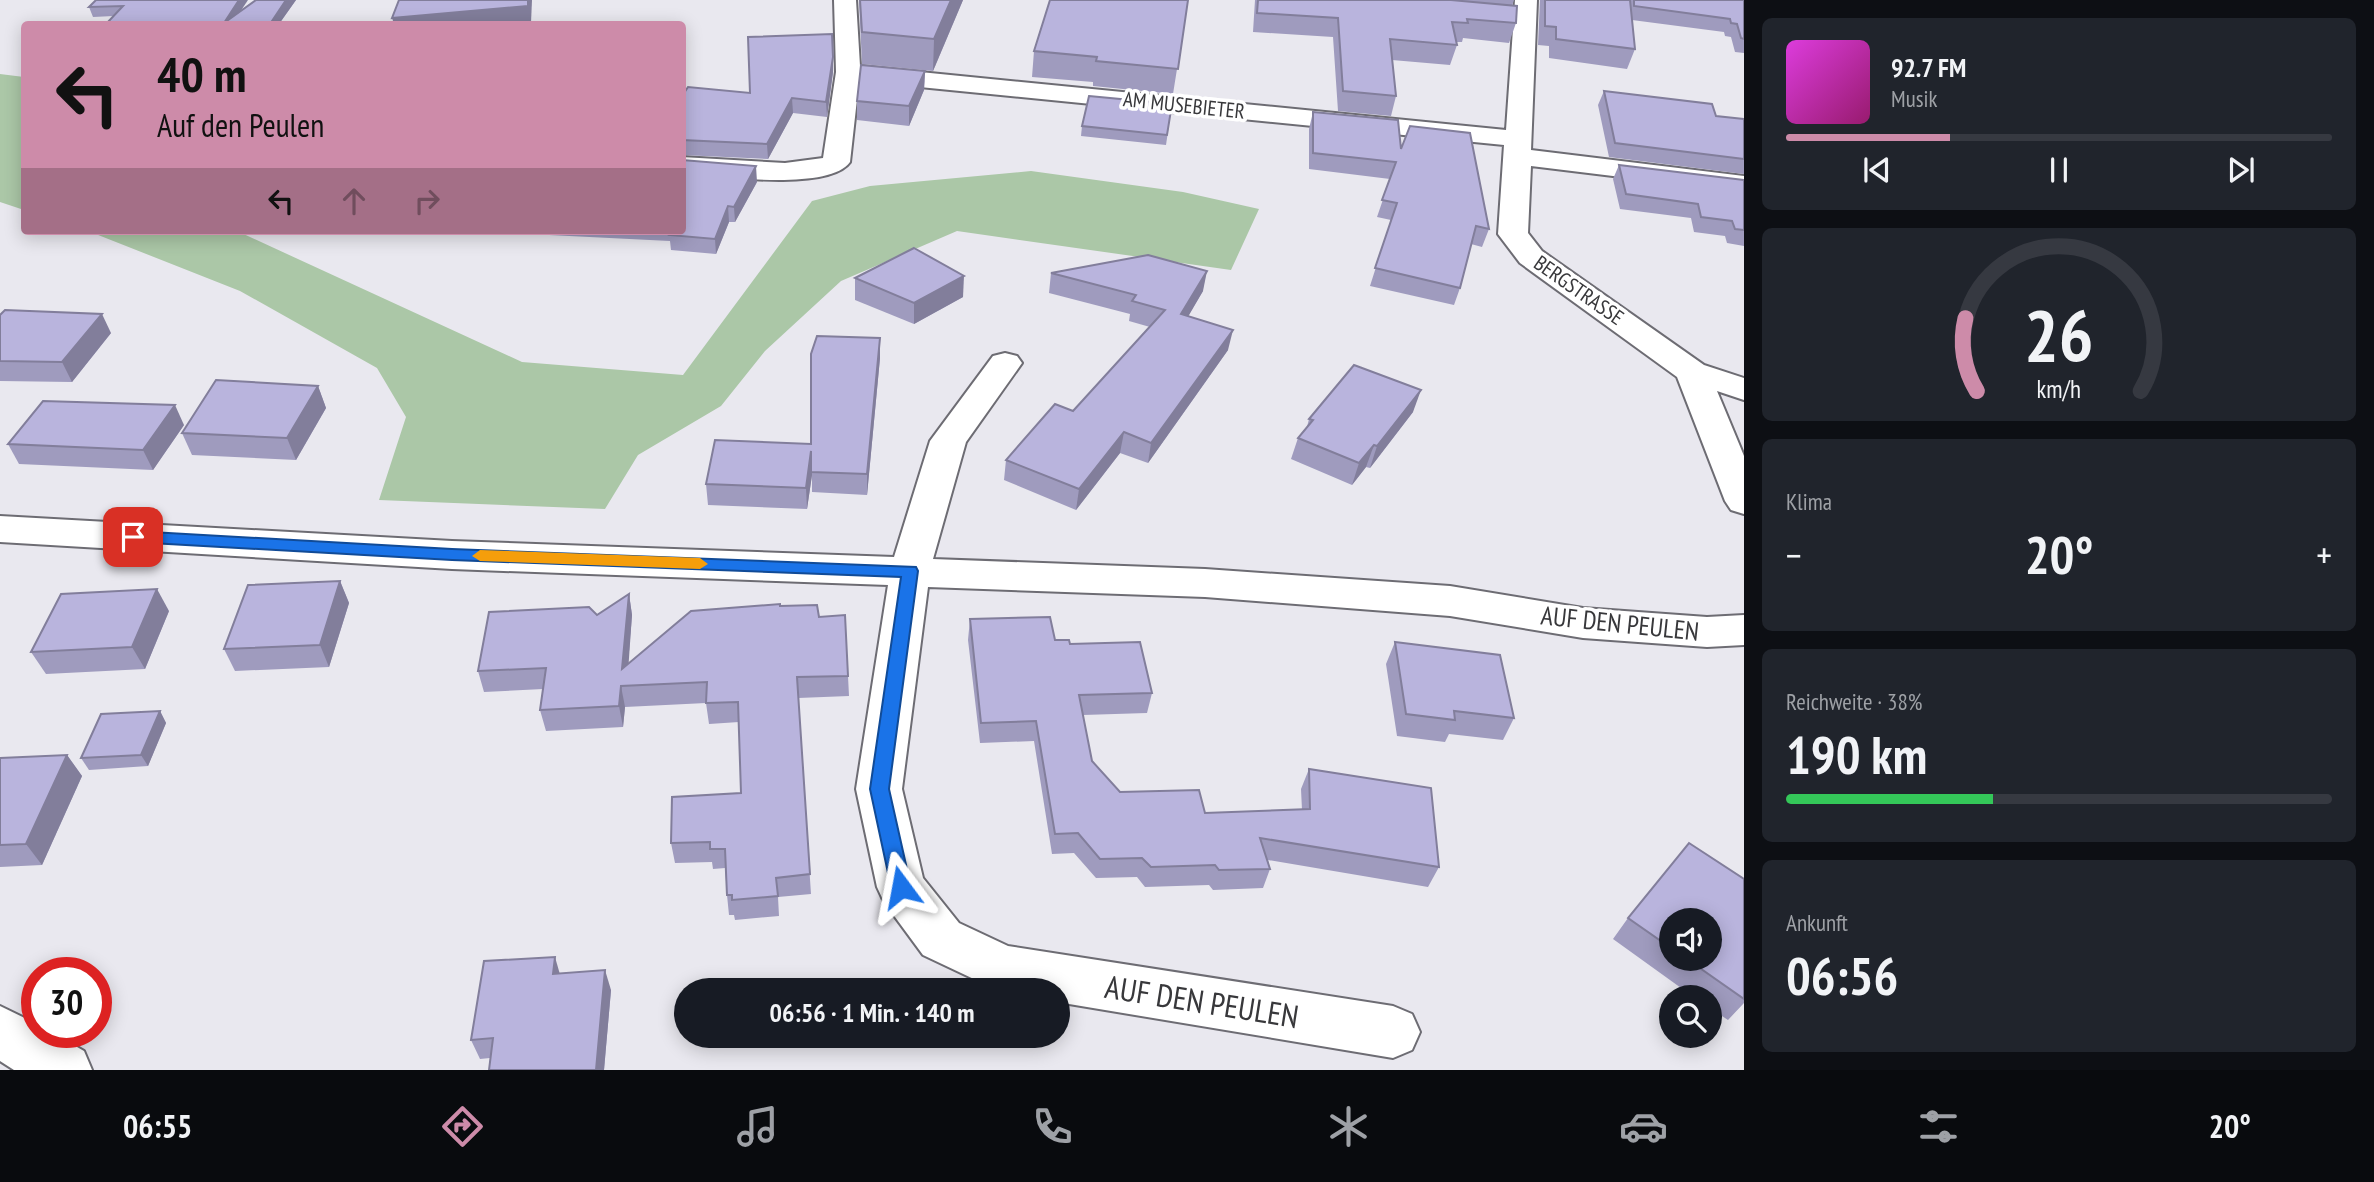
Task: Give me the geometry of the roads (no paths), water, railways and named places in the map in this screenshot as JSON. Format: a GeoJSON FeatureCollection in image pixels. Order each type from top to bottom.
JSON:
{"type":"FeatureCollection","features":[{"type":"Feature","properties":{"kind":"street"},"geometry":{"type":"LineString","coordinates":[[686,165],[804,172],[827,169],[836,162],[848,72],[845,0]]}},
{"type":"Feature","properties":{"kind":"street","name":"BERGSTRASSE"},"geometry":{"type":"LineString","coordinates":[[1517,11],[1519,147],[1513,234],[1531,257],[1692,372],[1744,389]]}},
{"type":"Feature","properties":{"kind":"street","name":"AM MUSEBIETER"},"geometry":{"type":"LineString","coordinates":[[848,72],[1519,147],[1744,184]]}},
{"type":"Feature","properties":{"kind":"street","name":"AUF DEN PEULEN"},"geometry":{"type":"LineString","coordinates":[[1005,363],[948,441],[910,571],[879,789],[901,887],[941,939],[1003,969],[1393,1032]]}},
{"type":"Feature","properties":{"kind":"street"},"geometry":{"type":"LineString","coordinates":[[1692,372],[1744,501]]}},
{"type":"Feature","properties":{"kind":"street","name":"AUF DEN PEULEN"},"geometry":{"type":"LineString","coordinates":[[0,529],[452,555],[1205,583],[1450,601],[1583,623],[1707,632],[1744,630]]}},
{"type":"Feature","properties":{"kind":"street"},"geometry":{"type":"LineString","coordinates":[[0,1032],[65,1070]]}}]}
